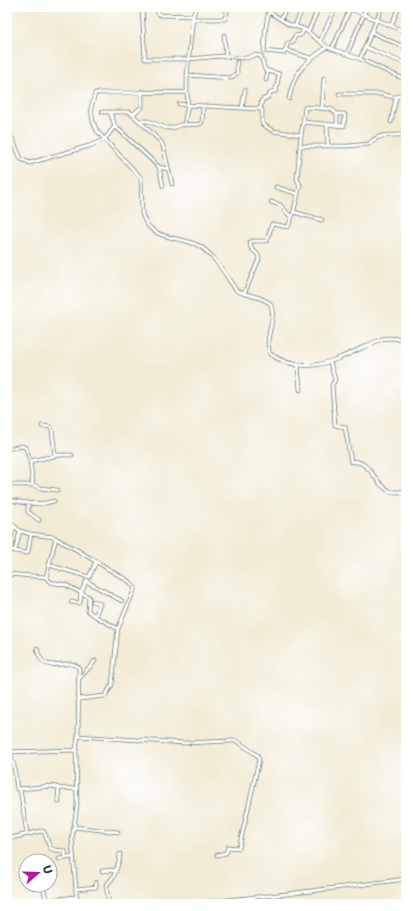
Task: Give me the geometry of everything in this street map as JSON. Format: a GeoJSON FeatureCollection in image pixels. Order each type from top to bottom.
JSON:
{"type":"FeatureCollection","features":[{"type":"Feature","properties":{"kind":"street"},"geometry":{"type":"LineString","coordinates":[[143,7],[145,59],[188,59],[210,56],[248,58],[254,55],[261,56],[264,68],[268,71],[279,74],[276,91],[271,92],[268,98],[263,100],[260,109],[262,110],[262,124],[277,132],[301,135]]}},
{"type":"Feature","properties":{"kind":"street"},"geometry":{"type":"LineString","coordinates":[[158,7],[158,13],[160,15],[225,19],[228,7]]}},
{"type":"Feature","properties":{"kind":"street"},"geometry":{"type":"LineString","coordinates":[[184,124],[188,105],[186,92],[188,59],[193,17],[196,7]]}},
{"type":"Feature","properties":{"kind":"street"},"geometry":{"type":"LineString","coordinates":[[262,7],[281,20],[304,29],[327,47],[360,59],[406,80]]}},
{"type":"Feature","properties":{"kind":"street"},"geometry":{"type":"LineString","coordinates":[[271,7],[268,11],[264,50],[284,54],[288,43],[292,43],[295,36],[300,35],[304,29]]}},
{"type":"Feature","properties":{"kind":"street"},"geometry":{"type":"LineString","coordinates":[[281,20],[287,7]]}},
{"type":"Feature","properties":{"kind":"street"},"geometry":{"type":"LineString","coordinates":[[295,26],[303,7]]}},
{"type":"Feature","properties":{"kind":"street"},"geometry":{"type":"LineString","coordinates":[[308,32],[319,7]]}},
{"type":"Feature","properties":{"kind":"street"},"geometry":{"type":"LineString","coordinates":[[320,41],[336,7]]}},
{"type":"Feature","properties":{"kind":"street"},"geometry":{"type":"LineString","coordinates":[[346,7],[405,31],[406,25]]}},
{"type":"Feature","properties":{"kind":"street"},"geometry":{"type":"LineString","coordinates":[[347,54],[367,7]]}},
{"type":"Feature","properties":{"kind":"street"},"geometry":{"type":"LineString","coordinates":[[360,59],[382,7]]}},
{"type":"Feature","properties":{"kind":"street"},"geometry":{"type":"LineString","coordinates":[[390,26],[399,7]]}},
{"type":"Feature","properties":{"kind":"street"},"geometry":{"type":"LineString","coordinates":[[332,49],[351,8]]}},
{"type":"Feature","properties":{"kind":"street"},"geometry":{"type":"LineString","coordinates":[[371,32],[406,48]]}},
{"type":"Feature","properties":{"kind":"street"},"geometry":{"type":"LineString","coordinates":[[224,35],[226,56]]}},
{"type":"Feature","properties":{"kind":"street"},"geometry":{"type":"LineString","coordinates":[[289,99],[295,77],[310,58],[327,47]]}},
{"type":"Feature","properties":{"kind":"street"},"geometry":{"type":"LineString","coordinates":[[365,47],[406,64]]}},
{"type":"Feature","properties":{"kind":"street"},"geometry":{"type":"LineString","coordinates":[[286,50],[310,58]]}},
{"type":"Feature","properties":{"kind":"street"},"geometry":{"type":"LineString","coordinates":[[187,75],[228,78],[236,73],[237,62]]}},
{"type":"Feature","properties":{"kind":"street"},"geometry":{"type":"LineString","coordinates":[[266,80],[268,71]]}},
{"type":"Feature","properties":{"kind":"street"},"geometry":{"type":"LineString","coordinates":[[322,108],[324,78]]}},
{"type":"Feature","properties":{"kind":"street"},"geometry":{"type":"LineString","coordinates":[[242,108],[245,90]]}},
{"type":"Feature","properties":{"kind":"street"},"geometry":{"type":"LineString","coordinates":[[339,94],[381,94],[396,97],[401,94],[405,95],[406,90]]}},
{"type":"Feature","properties":{"kind":"street"},"geometry":{"type":"LineString","coordinates":[[132,115],[142,107],[142,92]]}},
{"type":"Feature","properties":{"kind":"street"},"geometry":{"type":"LineString","coordinates":[[186,92],[95,93],[91,104],[92,115],[97,132],[141,178],[142,214],[148,226],[160,234],[170,238],[196,244],[210,254],[236,290],[270,303],[272,318],[268,342],[270,354],[298,366],[317,365],[330,362],[382,339],[406,339]]}},
{"type":"Feature","properties":{"kind":"street"},"geometry":{"type":"LineString","coordinates":[[391,122],[396,97]]}},
{"type":"Feature","properties":{"kind":"street"},"geometry":{"type":"LineString","coordinates":[[178,104],[260,109]]}},
{"type":"Feature","properties":{"kind":"street"},"geometry":{"type":"LineString","coordinates":[[140,121],[148,121],[166,128],[202,122],[203,106]]}},
{"type":"Feature","properties":{"kind":"street"},"geometry":{"type":"LineString","coordinates":[[244,294],[259,260],[258,255],[251,248],[250,242],[267,241],[272,224],[288,227],[294,212],[300,185],[296,179],[301,146],[301,135],[303,122],[306,108],[331,109],[337,114],[345,115],[344,126],[303,122]]}},
{"type":"Feature","properties":{"kind":"street"},"geometry":{"type":"LineString","coordinates":[[102,112],[129,112],[162,143],[172,184]]}},
{"type":"Feature","properties":{"kind":"street"},"geometry":{"type":"LineString","coordinates":[[110,112],[115,126],[159,167],[168,169]]}},
{"type":"Feature","properties":{"kind":"street"},"geometry":{"type":"LineString","coordinates":[[337,114],[337,126]]}},
{"type":"Feature","properties":{"kind":"street"},"geometry":{"type":"LineString","coordinates":[[327,124],[328,146]]}},
{"type":"Feature","properties":{"kind":"street"},"geometry":{"type":"LineString","coordinates":[[7,132],[13,140],[21,159],[30,163],[89,146],[104,140],[115,126]]}},
{"type":"Feature","properties":{"kind":"street"},"geometry":{"type":"LineString","coordinates":[[301,146],[358,146],[369,144],[372,140],[382,135],[406,135]]}},
{"type":"Feature","properties":{"kind":"street"},"geometry":{"type":"LineString","coordinates":[[159,167],[162,186]]}},
{"type":"Feature","properties":{"kind":"street"},"geometry":{"type":"LineString","coordinates":[[276,186],[298,194]]}},
{"type":"Feature","properties":{"kind":"street"},"geometry":{"type":"LineString","coordinates":[[271,202],[280,205],[289,216],[292,217]]}},
{"type":"Feature","properties":{"kind":"street"},"geometry":{"type":"LineString","coordinates":[[294,212],[322,220]]}},
{"type":"Feature","properties":{"kind":"street"},"geometry":{"type":"LineString","coordinates":[[330,362],[335,380],[332,385],[334,422],[336,426],[345,427],[351,462],[357,461],[362,463],[386,490],[391,492],[406,491]]}},
{"type":"Feature","properties":{"kind":"street"},"geometry":{"type":"LineString","coordinates":[[298,366],[300,390]]}},
{"type":"Feature","properties":{"kind":"street"},"geometry":{"type":"LineString","coordinates":[[42,426],[50,427],[52,430],[55,456]]}},
{"type":"Feature","properties":{"kind":"street"},"geometry":{"type":"LineString","coordinates":[[7,449],[26,448],[30,461],[33,485]]}},
{"type":"Feature","properties":{"kind":"street"},"geometry":{"type":"LineString","coordinates":[[30,461],[55,456],[72,455]]}},
{"type":"Feature","properties":{"kind":"street"},"geometry":{"type":"LineString","coordinates":[[7,484],[33,485],[41,488],[57,490]]}},
{"type":"Feature","properties":{"kind":"street"},"geometry":{"type":"LineString","coordinates":[[7,500],[28,504],[42,504],[54,501]]}},
{"type":"Feature","properties":{"kind":"street"},"geometry":{"type":"LineString","coordinates":[[28,504],[28,512],[39,520]]}},
{"type":"Feature","properties":{"kind":"street"},"geometry":{"type":"LineString","coordinates":[[7,520],[20,531],[56,538],[130,582],[135,588],[118,629],[112,685],[107,695],[79,699]]}},
{"type":"Feature","properties":{"kind":"street"},"geometry":{"type":"LineString","coordinates":[[7,543],[10,541],[14,526]]}},
{"type":"Feature","properties":{"kind":"street"},"geometry":{"type":"LineString","coordinates":[[15,551],[20,531]]}},
{"type":"Feature","properties":{"kind":"street"},"geometry":{"type":"LineString","coordinates":[[7,551],[9,549],[26,553],[28,552],[31,534]]}},
{"type":"Feature","properties":{"kind":"street"},"geometry":{"type":"LineString","coordinates":[[46,577],[56,538]]}},
{"type":"Feature","properties":{"kind":"street"},"geometry":{"type":"LineString","coordinates":[[71,602],[80,603],[81,593],[96,562]]}},
{"type":"Feature","properties":{"kind":"street"},"geometry":{"type":"LineString","coordinates":[[49,565],[88,577]]}},
{"type":"Feature","properties":{"kind":"street"},"geometry":{"type":"LineString","coordinates":[[7,574],[46,577],[50,582],[66,585],[89,597],[88,611],[118,629]]}},
{"type":"Feature","properties":{"kind":"street"},"geometry":{"type":"LineString","coordinates":[[86,581],[122,601]]}},
{"type":"Feature","properties":{"kind":"street"},"geometry":{"type":"LineString","coordinates":[[93,601],[100,604],[95,616]]}},
{"type":"Feature","properties":{"kind":"street"},"geometry":{"type":"LineString","coordinates":[[37,648],[38,656],[42,662],[77,666],[78,668],[79,699],[76,750],[77,806],[72,840],[77,904]]}},
{"type":"Feature","properties":{"kind":"street"},"geometry":{"type":"LineString","coordinates":[[78,680],[95,661]]}},
{"type":"Feature","properties":{"kind":"street"},"geometry":{"type":"LineString","coordinates":[[78,736],[184,743],[237,741],[257,755],[258,760],[239,848],[228,847],[226,853],[217,855]]}},
{"type":"Feature","properties":{"kind":"street"},"geometry":{"type":"LineString","coordinates":[[76,750],[8,752],[14,766],[16,788],[20,789],[52,786],[77,789]]}},
{"type":"Feature","properties":{"kind":"street"},"geometry":{"type":"LineString","coordinates":[[59,788],[59,802]]}},
{"type":"Feature","properties":{"kind":"street"},"geometry":{"type":"LineString","coordinates":[[20,789],[27,834]]}},
{"type":"Feature","properties":{"kind":"street"},"geometry":{"type":"LineString","coordinates":[[74,827],[118,832]]}},
{"type":"Feature","properties":{"kind":"street"},"geometry":{"type":"LineString","coordinates":[[7,839],[41,831],[44,832],[50,848],[65,851],[66,858]]}},
{"type":"Feature","properties":{"kind":"street"},"geometry":{"type":"LineString","coordinates":[[109,904],[106,886],[112,878],[119,861],[120,854]]}},
{"type":"Feature","properties":{"kind":"street"},"geometry":{"type":"LineString","coordinates":[[60,859],[73,857]]}},
{"type":"Feature","properties":{"kind":"street"},"geometry":{"type":"LineString","coordinates":[[102,872],[112,870],[115,871]]}},
{"type":"Feature","properties":{"kind":"street"},"geometry":{"type":"LineString","coordinates":[[186,904],[288,894],[406,879]]}},
{"type":"Feature","properties":{"kind":"street"},"geometry":{"type":"LineString","coordinates":[[76,889],[96,887],[96,882]]}},
{"type":"Feature","properties":{"kind":"street"},"geometry":{"type":"LineString","coordinates":[[44,893],[46,898],[49,900],[76,897]]}}]}
